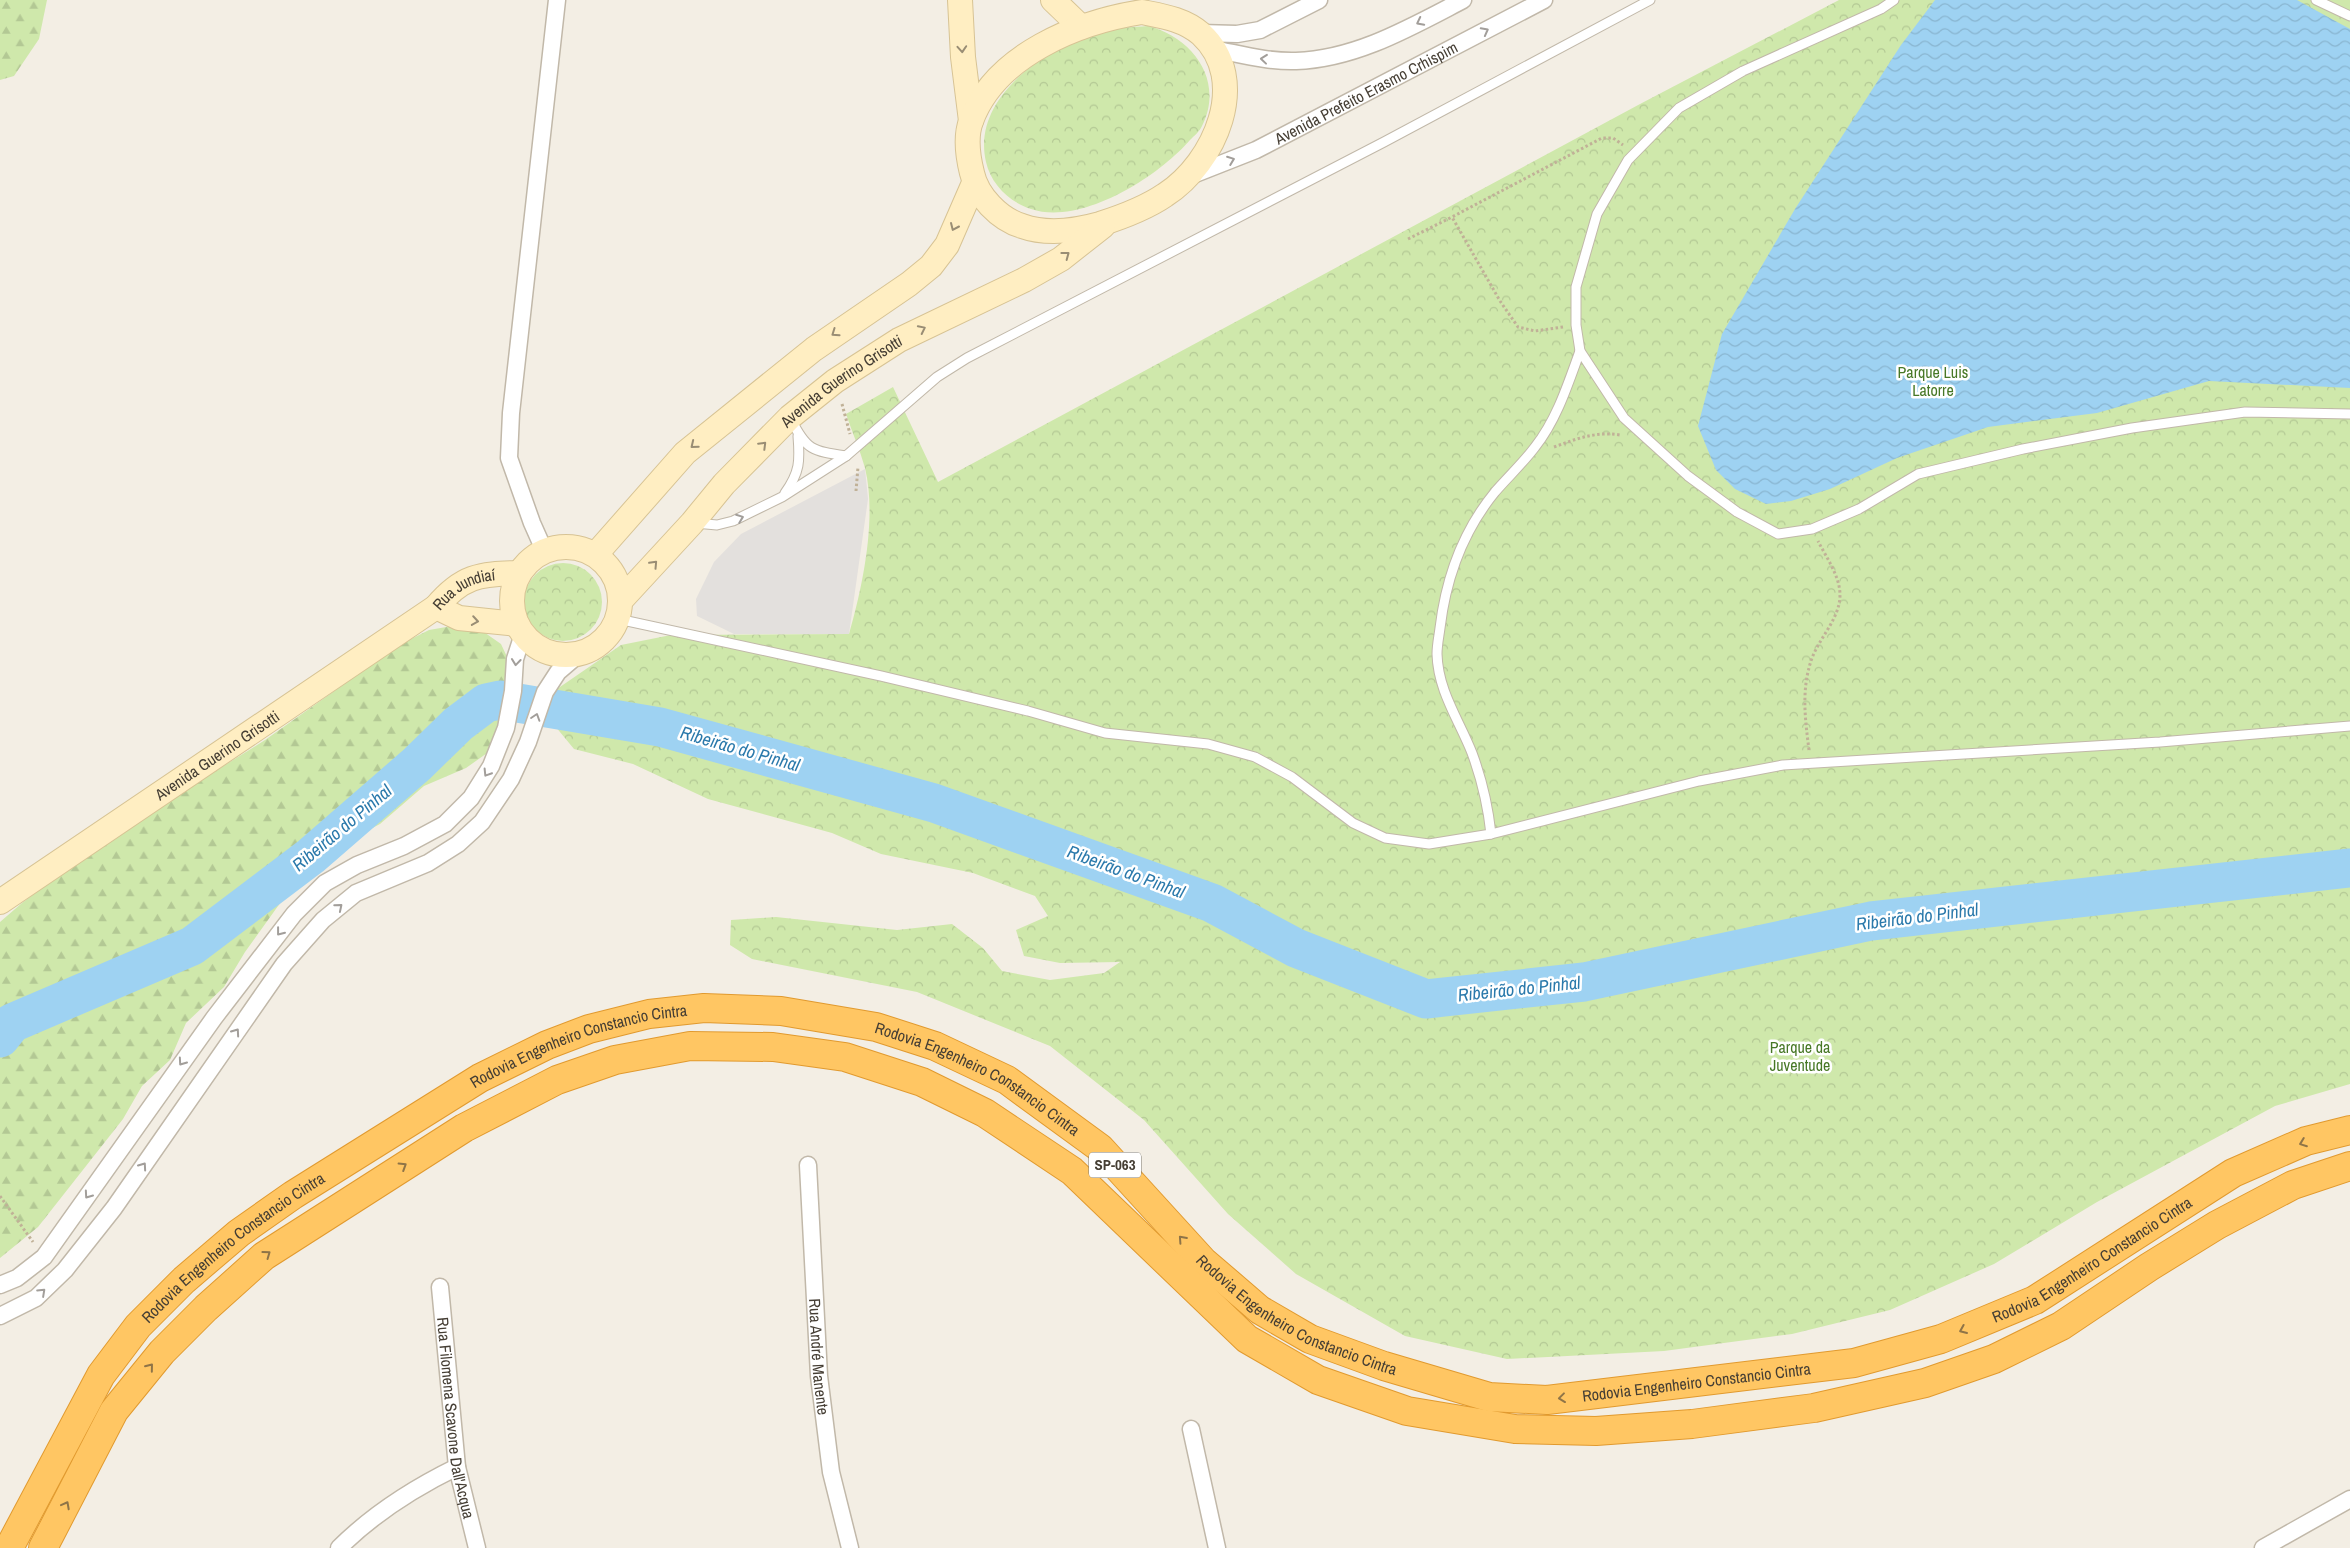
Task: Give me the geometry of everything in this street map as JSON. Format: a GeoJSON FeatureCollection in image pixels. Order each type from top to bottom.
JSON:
{"type":"FeatureCollection","features":[{"type":"Feature","properties":{"kind":"highway","name":"Rodovia Engenheiro Constancio Cintra"},"geometry":{"type":"LineString","coordinates":[[9,1548],[101,1374],[138,1326],[184,1280],[239,1233],[293,1195],[480,1078],[546,1045],[589,1028],[649,1014],[704,1008],[781,1011],[876,1027],[936,1046],[1007,1080],[1100,1148],[1202,1261],[1260,1310],[1310,1339],[1384,1366],[1489,1397],[1547,1400],[1854,1363],[1941,1339],[2035,1300],[2233,1174],[2306,1142],[2350,1130]]}},
{"type":"Feature","properties":{"kind":"highway","name":"Rodovia Engenheiro Constancio Cintra"},"geometry":{"type":"LineString","coordinates":[[43,1548],[114,1412],[162,1352],[206,1308],[264,1256],[464,1128],[558,1080],[616,1060],[690,1046],[773,1047],[845,1057],[922,1082],[985,1113],[1072,1171],[1211,1306],[1255,1344],[1318,1380],[1407,1411],[1515,1429],[1596,1431],[1692,1424],[1814,1408],[1925,1383],[1994,1359],[2061,1326],[2149,1267],[2217,1225],[2293,1185],[2350,1166]]}},
{"type":"Feature","properties":{"kind":"main road"},"geometry":{"type":"LineString","coordinates":[[960,0],[963,57],[971,122],[968,146],[974,182],[983,198],[1001,215],[1021,226],[1049,231],[1083,228],[1110,221],[1166,195],[1186,177],[1205,155],[1220,126],[1225,94],[1224,70],[1207,41],[1176,18],[1142,12],[1115,16],[1082,27],[1014,63],[987,92],[971,122]]}},
{"type":"Feature","properties":{"kind":"main road"},"geometry":{"type":"LineString","coordinates":[[1053,0],[1082,27]]}},
{"type":"Feature","properties":{"kind":"main road"},"geometry":{"type":"LineString","coordinates":[[596,554],[684,454],[814,349],[909,284],[930,266],[947,245],[974,182]]}},
{"type":"Feature","properties":{"kind":"main road","name":"Avenida Guerino Grisotti"},"geometry":{"type":"LineString","coordinates":[[619,610],[724,484],[794,427],[835,381],[899,340],[1024,280],[1061,259],[1110,221]]}},
{"type":"Feature","properties":{"kind":"main road"},"geometry":{"type":"LineString","coordinates":[[561,546],[580,547],[596,554],[618,582],[619,610],[609,635],[596,647],[579,654],[560,656],[542,650],[528,640],[520,629],[511,608],[512,590],[518,573],[529,559],[544,550],[561,546]]}},
{"type":"Feature","properties":{"kind":"main road","name":"Rua Jundiaí"},"geometry":{"type":"LineString","coordinates":[[518,573],[477,576],[447,595],[436,607],[459,618],[520,629]]}},
{"type":"Feature","properties":{"kind":"main road","name":"Avenida Guerino Grisotti"},"geometry":{"type":"LineString","coordinates":[[0,902],[436,607]]}},
{"type":"Feature","properties":{"kind":"street"},"geometry":{"type":"LineString","coordinates":[[544,550],[532,523],[509,458],[511,413],[557,0]]}},
{"type":"Feature","properties":{"kind":"street"},"geometry":{"type":"LineString","coordinates":[[1207,41],[1260,30],[1318,0]]}},
{"type":"Feature","properties":{"kind":"street"},"geometry":{"type":"LineString","coordinates":[[1207,41],[1262,59],[1296,61],[1340,54],[1394,36],[1463,0]]}},
{"type":"Feature","properties":{"kind":"street","name":"Avenida Prefeito Erasmo Crhispim"},"geometry":{"type":"LineString","coordinates":[[1186,177],[1256,150],[1544,0]]}},
{"type":"Feature","properties":{"kind":"street"},"geometry":{"type":"LineString","coordinates":[[0,1285],[17,1278],[44,1257],[214,1018],[294,914],[325,883],[357,865],[404,846],[445,824],[471,798],[491,766],[506,728],[513,691],[520,629]]}},
{"type":"Feature","properties":{"kind":"street"},"geometry":{"type":"LineString","coordinates":[[0,1316],[36,1298],[65,1270],[114,1208],[284,964],[323,920],[356,893],[428,863],[458,844],[482,822],[511,779],[528,742],[544,692],[558,672],[579,654]]}},
{"type":"Feature","properties":{"kind":"street","name":"Rua André Manente"},"geometry":{"type":"LineString","coordinates":[[808,1165],[819,1376],[831,1472],[850,1548]]}},
{"type":"Feature","properties":{"kind":"street","name":"Rua Filomena Scavone Dall'Acqua"},"geometry":{"type":"LineString","coordinates":[[440,1287],[457,1467],[477,1548]]}},
{"type":"Feature","properties":{"kind":"street"},"geometry":{"type":"LineString","coordinates":[[1190,1429],[1217,1548]]}},
{"type":"Feature","properties":{"kind":"street"},"geometry":{"type":"LineString","coordinates":[[339,1548],[389,1506],[425,1483],[457,1467]]}},
{"type":"Feature","properties":{"kind":"street"},"geometry":{"type":"LineString","coordinates":[[2263,1548],[2350,1499]]}},
{"type":"Feature","properties":{"kind":"lane"},"geometry":{"type":"LineString","coordinates":[[692,523],[717,525],[733,521],[782,497],[846,456],[937,377],[967,358],[1384,142],[1650,0]]}},
{"type":"Feature","properties":{"kind":"lane"},"geometry":{"type":"LineString","coordinates":[[1894,0],[1881,8],[1743,71],[1679,108],[1628,160],[1597,214],[1576,287],[1576,325],[1580,351],[1624,418],[1688,476],[1736,512],[1778,534],[1812,529],[1859,509],[1918,474],[2023,449],[2132,428],[2245,412],[2350,414]]}},
{"type":"Feature","properties":{"kind":"lane"},"geometry":{"type":"LineString","coordinates":[[2316,0],[2350,16]]}},
{"type":"Feature","properties":{"kind":"lane"},"geometry":{"type":"LineString","coordinates":[[1491,834],[1486,799],[1472,752],[1452,714],[1441,684],[1437,654],[1442,613],[1453,564],[1467,534],[1494,494],[1536,447],[1557,412],[1580,351]]}},
{"type":"Feature","properties":{"kind":"lane"},"geometry":{"type":"LineString","coordinates":[[794,427],[814,449],[846,456]]}},
{"type":"Feature","properties":{"kind":"lane"},"geometry":{"type":"LineString","coordinates":[[782,497],[796,478],[799,465],[794,427]]}},
{"type":"Feature","properties":{"kind":"lane"},"geometry":{"type":"LineString","coordinates":[[619,610],[1028,711],[1104,733],[1208,744],[1256,758],[1292,777],[1353,823],[1385,838],[1429,844],[1491,834],[1699,781],[1783,765],[2160,742],[2350,726]]}},
{"type":"Feature","properties":{"kind":"path"},"geometry":{"type":"LineString","coordinates":[[1408,239],[1602,138],[1613,138],[1635,154]]}},
{"type":"Feature","properties":{"kind":"path"},"geometry":{"type":"LineString","coordinates":[[1452,217],[1500,300],[1518,327],[1534,331],[1576,325]]}},
{"type":"Feature","properties":{"kind":"path"},"geometry":{"type":"LineString","coordinates":[[1525,458],[1582,437],[1608,433],[1648,439]]}},
{"type":"Feature","properties":{"kind":"path"},"geometry":{"type":"LineString","coordinates":[[1811,763],[1804,714],[1804,687],[1812,657],[1837,610],[1840,594],[1836,576],[1812,529]]}},
{"type":"Feature","properties":{"kind":"path"},"geometry":{"type":"LineString","coordinates":[[0,1196],[44,1257]]}},
{"type":"Feature","properties":{"kind":"green space"},"geometry":{"type":"Polygon","coordinates":[[[0,0],[47,0],[39,39],[14,76],[0,80],[0,0]]]}},
{"type":"Feature","properties":{"kind":"green space"},"geometry":{"type":"Polygon","coordinates":[[[1839,0],[2350,0],[2350,1084],[2275,1106],[2097,1202],[1994,1264],[1890,1310],[1792,1334],[1664,1351],[1507,1359],[1405,1336],[1296,1274],[1228,1214],[1144,1120],[1050,1046],[917,992],[752,959],[730,945],[731,920],[776,917],[897,930],[952,924],[983,948],[1002,971],[1050,980],[1104,973],[1120,962],[1060,963],[1024,956],[1016,930],[1048,916],[1035,896],[973,873],[881,854],[832,833],[708,799],[633,764],[574,749],[555,726],[557,689],[621,645],[671,635],[849,634],[859,595],[867,551],[870,508],[865,468],[846,414],[893,387],[938,482],[1640,104],[1839,0]]]}},
{"type":"Feature","properties":{"kind":"green space"},"geometry":{"type":"Polygon","coordinates":[[[1148,26],[1178,40],[1190,50],[1200,63],[1207,77],[1208,109],[1198,132],[1159,169],[1139,183],[1095,204],[1072,211],[1051,212],[1031,209],[1008,197],[997,185],[988,170],[984,138],[990,117],[1001,97],[1017,79],[1036,63],[1057,50],[1099,32],[1148,26]]]}},
{"type":"Feature","properties":{"kind":"green space"},"geometry":{"type":"Polygon","coordinates":[[[563,563],[578,566],[595,580],[599,587],[602,602],[599,617],[585,634],[578,638],[563,641],[548,638],[531,624],[527,617],[524,602],[527,587],[541,570],[548,566],[563,563]]]}},
{"type":"Feature","properties":{"kind":"green space"},"geometry":{"type":"Polygon","coordinates":[[[458,625],[481,630],[501,644],[508,659],[501,727],[490,751],[466,768],[424,786],[380,824],[311,860],[245,952],[224,987],[186,1023],[170,1060],[142,1086],[123,1119],[38,1227],[0,1258],[0,922],[22,903],[107,839],[265,740],[401,644],[429,630],[458,625]]]}},
{"type":"Feature","properties":{"kind":"shaded area"},"geometry":{"type":"Polygon","coordinates":[[[865,469],[868,499],[849,634],[734,634],[697,616],[696,599],[714,562],[741,534],[865,469]]]}},
{"type":"Feature","properties":{"kind":"water"},"geometry":{"type":"Polygon","coordinates":[[[1935,0],[2297,0],[2350,29],[2350,388],[2209,381],[2097,413],[1988,427],[1897,458],[1830,489],[1791,501],[1766,504],[1735,489],[1716,470],[1698,426],[1722,334],[1795,209],[1901,45],[1935,0]]]}},
{"type":"Feature","properties":{"kind":"waterway","name":"Ribeirão do Pinhal"},"geometry":{"type":"LineString","coordinates":[[0,1038],[12,1023],[192,946],[311,856],[417,764],[458,724],[486,703],[500,700],[660,727],[934,803],[1212,903],[1296,948],[1426,999],[1584,982],[1871,921],[2350,868]]}},
{"type":"Feature","properties":{"kind":"park label","name":"Parque Luis Latorre"},"geometry":{"type":"Point","coordinates":[1933,381]}},
{"type":"Feature","properties":{"kind":"park label","name":"Parque da Juventude"},"geometry":{"type":"Point","coordinates":[1800,1056]}}]}
